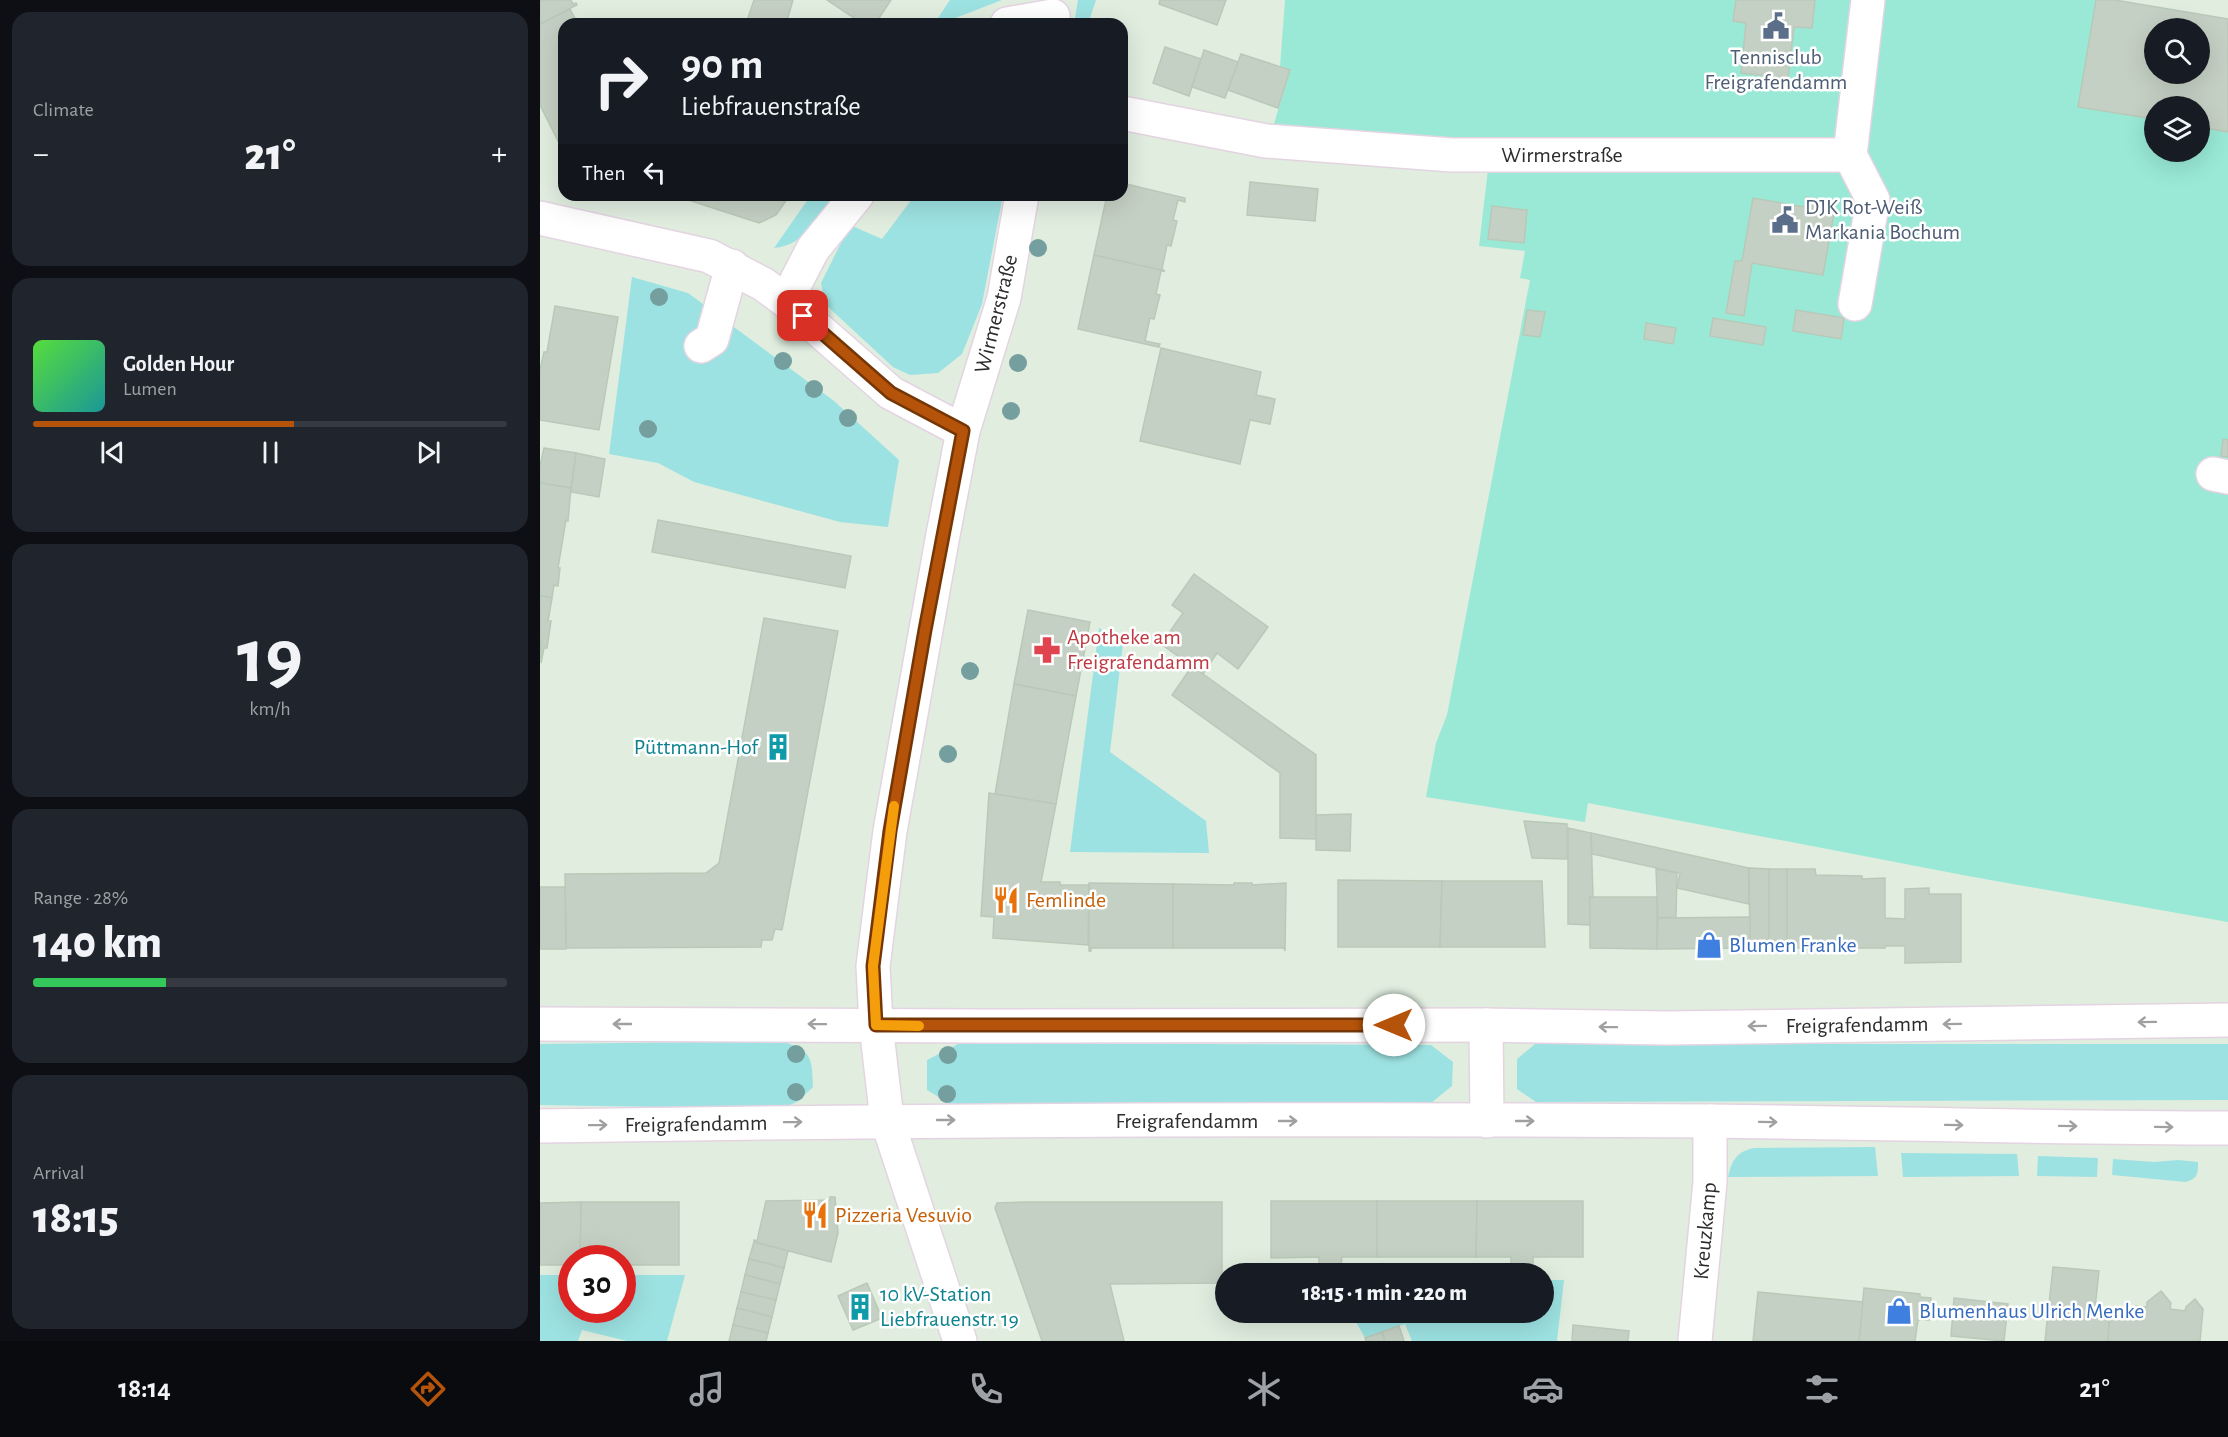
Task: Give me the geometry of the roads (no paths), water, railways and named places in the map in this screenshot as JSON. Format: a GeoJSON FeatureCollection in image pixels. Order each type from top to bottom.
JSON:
{"type":"FeatureCollection","features":[{"type":"Feature","properties":{"kind":"street"},"geometry":{"type":"LineString","coordinates":[[1855,304],[1873,200],[1850,154],[1868,0]]}},
{"type":"Feature","properties":{"kind":"street"},"geometry":{"type":"LineString","coordinates":[[1035,18],[1053,14]]}},
{"type":"Feature","properties":{"kind":"street","name":"Wirmerstraße"},"geometry":{"type":"LineString","coordinates":[[1128,114],[1266,141],[1452,155],[1850,154]]}},
{"type":"Feature","properties":{"kind":"street"},"geometry":{"type":"LineString","coordinates":[[786,301],[813,249],[851,201]]}},
{"type":"Feature","properties":{"kind":"street","name":"Wirmerstraße"},"geometry":{"type":"LineString","coordinates":[[876,1025],[873,966],[890,831],[925,630],[963,431],[1004,298],[1022,201]]}},
{"type":"Feature","properties":{"kind":"street"},"geometry":{"type":"LineString","coordinates":[[540,218],[709,256],[732,267],[763,284],[786,301],[891,393],[963,431]]}},
{"type":"Feature","properties":{"kind":"street"},"geometry":{"type":"LineString","coordinates":[[701,346],[712,339],[732,267]]}},
{"type":"Feature","properties":{"kind":"street","name":"Freigrafendamm"},"geometry":{"type":"LineString","coordinates":[[540,1024],[1486,1025],[1666,1028],[2228,1020]]}},
{"type":"Feature","properties":{"kind":"street"},"geometry":{"type":"LineString","coordinates":[[876,1025],[887,1120],[960,1341]]}},
{"type":"Feature","properties":{"kind":"street"},"geometry":{"type":"LineString","coordinates":[[1486,1025],[1487,1121]]}},
{"type":"Feature","properties":{"kind":"street","name":"Freigrafendamm"},"geometry":{"type":"LineString","coordinates":[[540,1126],[887,1120],[1710,1121],[2228,1128]]}},
{"type":"Feature","properties":{"kind":"street","name":"Kreuzkamp"},"geometry":{"type":"LineString","coordinates":[[1695,1341],[1710,1182],[1710,1121]]}},
{"type":"Feature","properties":{"kind":"place","name":"Tennisclub Freigrafendamm"},"geometry":{"type":"Point","coordinates":[1776,26]}},
{"type":"Feature","properties":{"kind":"place","name":"DJK Rot-Weiß Markania Bochum"},"geometry":{"type":"Point","coordinates":[1785,220]}},
{"type":"Feature","properties":{"kind":"place","name":"Apotheke am Freigrafendamm"},"geometry":{"type":"Point","coordinates":[1047,650]}},
{"type":"Feature","properties":{"kind":"place","name":"Püttmann-Hof"},"geometry":{"type":"Point","coordinates":[778,747]}},
{"type":"Feature","properties":{"kind":"place","name":"Femlinde"},"geometry":{"type":"Point","coordinates":[1006,900]}},
{"type":"Feature","properties":{"kind":"place","name":"Blumen Franke"},"geometry":{"type":"Point","coordinates":[1709,945]}},
{"type":"Feature","properties":{"kind":"place","name":"Pizzeria Vesuvio"},"geometry":{"type":"Point","coordinates":[815,1215]}},
{"type":"Feature","properties":{"kind":"place","name":"10 kV-Station Liebfrauenstr. 19"},"geometry":{"type":"Point","coordinates":[860,1307]}},
{"type":"Feature","properties":{"kind":"place","name":"Blumenhaus Ulrich Menke"},"geometry":{"type":"Point","coordinates":[1899,1311]}}]}
